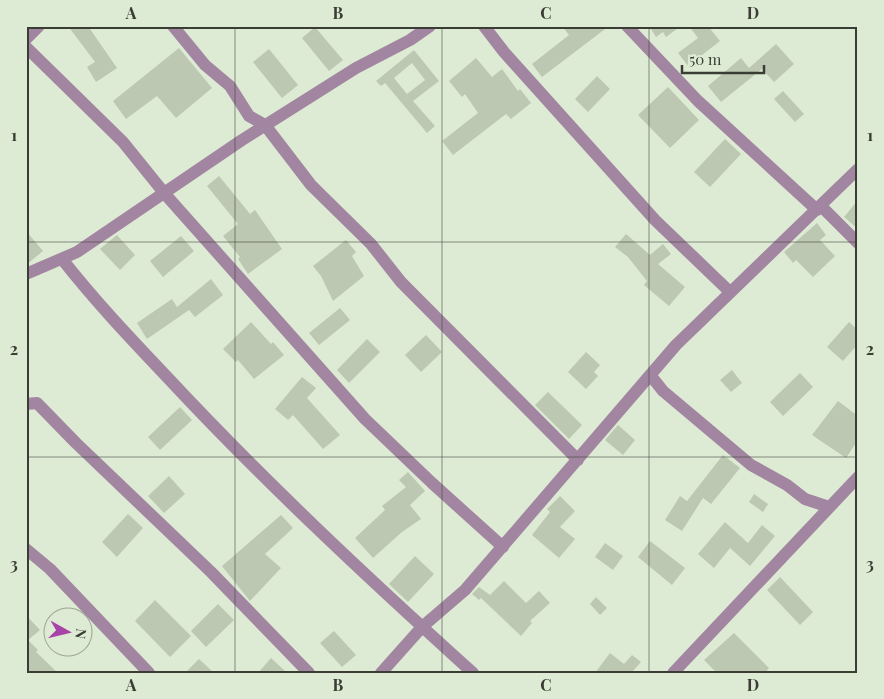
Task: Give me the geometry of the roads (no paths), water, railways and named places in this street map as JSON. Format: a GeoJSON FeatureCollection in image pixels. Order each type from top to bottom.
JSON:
{"type":"FeatureCollection","features":[{"type":"Feature","properties":{"kind":"street"},"geometry":{"type":"LineString","coordinates":[[26,39],[39,26]]}},
{"type":"Feature","properties":{"kind":"street"},"geometry":{"type":"LineString","coordinates":[[173,26],[205,65],[230,86],[249,116],[265,125],[311,185],[371,244],[400,282],[578,460]]}},
{"type":"Feature","properties":{"kind":"street"},"geometry":{"type":"LineString","coordinates":[[26,274],[77,252],[265,125],[356,68],[410,40],[430,26]]}},
{"type":"Feature","properties":{"kind":"street"},"geometry":{"type":"LineString","coordinates":[[484,26],[504,52],[656,220],[730,292]]}},
{"type":"Feature","properties":{"kind":"street"},"geometry":{"type":"LineString","coordinates":[[627,26],[698,100],[858,244]]}},
{"type":"Feature","properties":{"kind":"street"},"geometry":{"type":"LineString","coordinates":[[26,47],[123,142],[165,194],[365,420],[502,547]]}},
{"type":"Feature","properties":{"kind":"street"},"geometry":{"type":"LineString","coordinates":[[381,673],[422,627],[465,590],[676,345],[858,169]]}},
{"type":"Feature","properties":{"kind":"street"},"geometry":{"type":"LineString","coordinates":[[62,259],[97,303],[209,422],[385,594],[473,673]]}},
{"type":"Feature","properties":{"kind":"street"},"geometry":{"type":"LineString","coordinates":[[651,376],[663,391],[751,464],[791,488],[805,499],[829,507]]}},
{"type":"Feature","properties":{"kind":"street"},"geometry":{"type":"LineString","coordinates":[[26,404],[37,403],[76,443],[211,572],[309,673]]}},
{"type":"Feature","properties":{"kind":"street"},"geometry":{"type":"LineString","coordinates":[[673,673],[858,477]]}},
{"type":"Feature","properties":{"kind":"street"},"geometry":{"type":"LineString","coordinates":[[26,549],[50,569],[149,673]]}}]}
